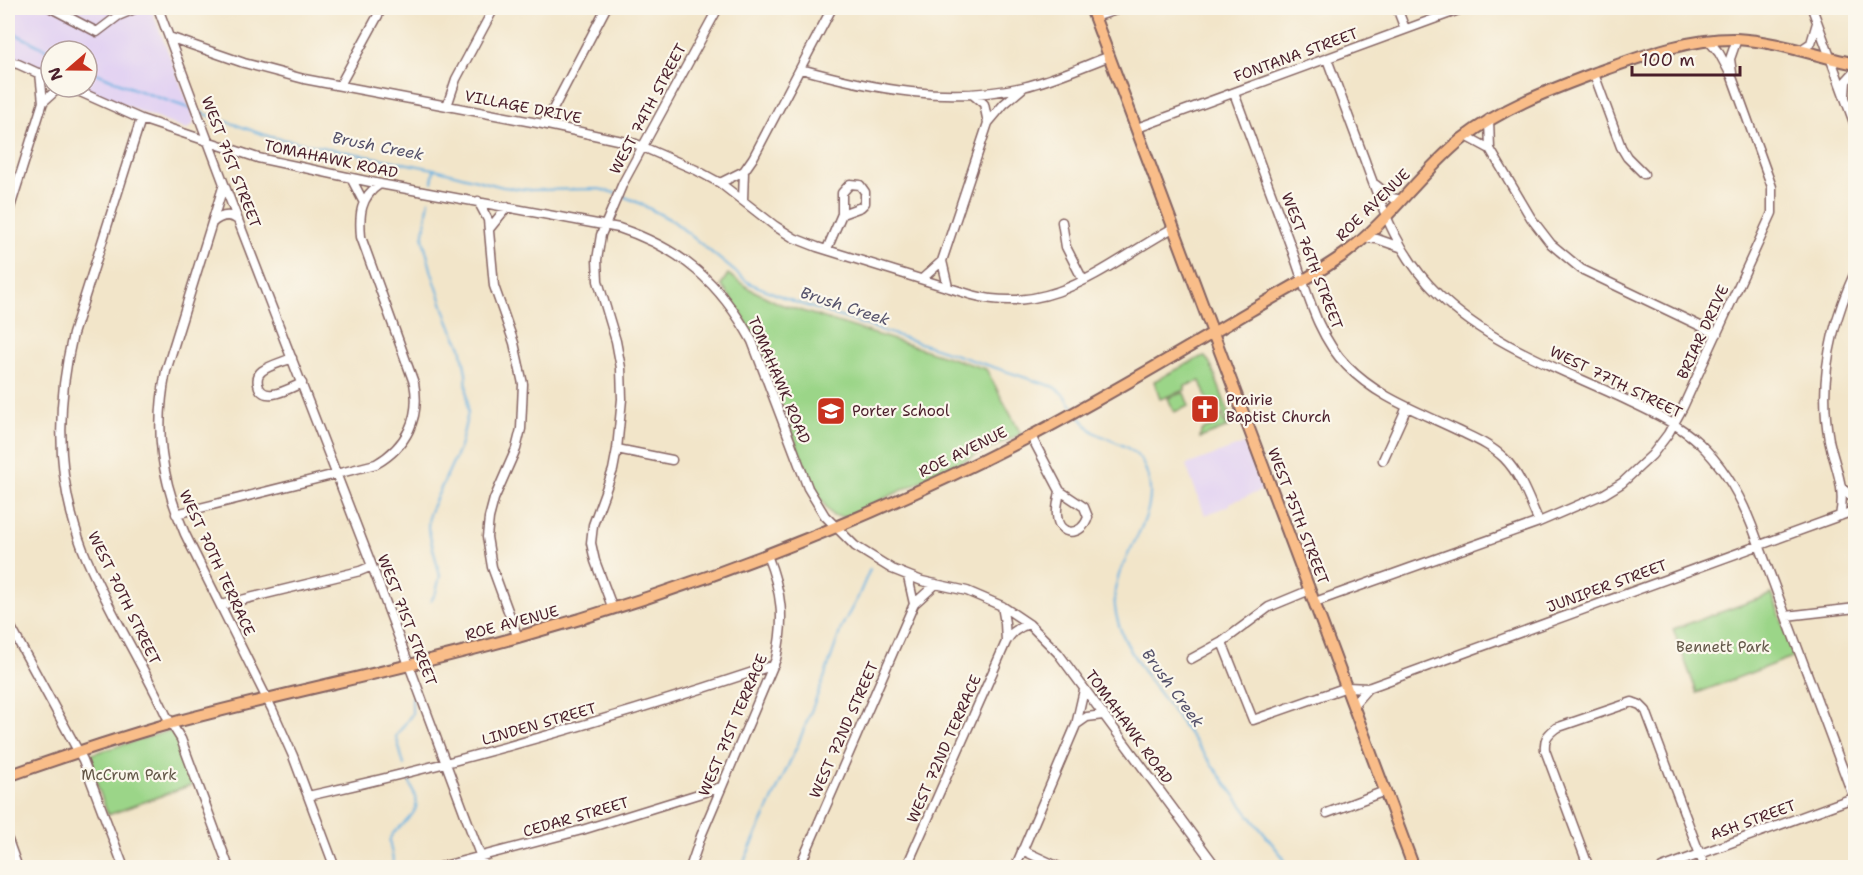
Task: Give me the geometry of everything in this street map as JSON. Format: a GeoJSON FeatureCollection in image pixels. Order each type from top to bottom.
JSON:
{"type":"FeatureCollection","features":[{"type":"Feature","properties":{"kind":"main road","name":"WEST 75TH STREET"},"geometry":{"type":"LineString","coordinates":[[1093,12],[1414,867]]}},
{"type":"Feature","properties":{"kind":"main road","name":"ROE AVENUE"},"geometry":{"type":"LineString","coordinates":[[8,776],[78,751],[172,723],[518,638],[613,609],[767,555],[937,482],[1064,418],[1213,334],[1331,263],[1386,218],[1444,155],[1466,136],[1490,119],[1523,101],[1670,47],[1708,40],[1737,39],[1779,45],[1856,64]]}},
{"type":"Feature","properties":{"kind":"street"},"geometry":{"type":"LineString","coordinates":[[51,8],[97,32],[118,16],[137,8]]}},
{"type":"Feature","properties":{"kind":"street","name":"WEST 71ST STREET"},"geometry":{"type":"LineString","coordinates":[[158,8],[485,867]]}},
{"type":"Feature","properties":{"kind":"street"},"geometry":{"type":"LineString","coordinates":[[340,85],[382,8]]}},
{"type":"Feature","properties":{"kind":"street"},"geometry":{"type":"LineString","coordinates":[[447,106],[456,79],[494,8]]}},
{"type":"Feature","properties":{"kind":"street"},"geometry":{"type":"LineString","coordinates":[[543,124],[606,8]]}},
{"type":"Feature","properties":{"kind":"street","name":"WEST 74TH STREET"},"geometry":{"type":"LineString","coordinates":[[604,225],[623,183],[718,8]]}},
{"type":"Feature","properties":{"kind":"street"},"geometry":{"type":"LineString","coordinates":[[743,200],[744,171],[832,8]]}},
{"type":"Feature","properties":{"kind":"street"},"geometry":{"type":"LineString","coordinates":[[1093,12],[1122,8]]}},
{"type":"Feature","properties":{"kind":"street"},"geometry":{"type":"LineString","coordinates":[[1397,8],[1405,29]]}},
{"type":"Feature","properties":{"kind":"street","name":"FONTANA STREET"},"geometry":{"type":"LineString","coordinates":[[1137,128],[1464,8]]}},
{"type":"Feature","properties":{"kind":"street"},"geometry":{"type":"LineString","coordinates":[[1812,8],[1856,128]]}},
{"type":"Feature","properties":{"kind":"street"},"geometry":{"type":"LineString","coordinates":[[1799,51],[1811,43],[1817,23]]}},
{"type":"Feature","properties":{"kind":"street","name":"VILLAGE DRIVE"},"geometry":{"type":"LineString","coordinates":[[169,37],[275,72],[625,140],[644,146],[720,183],[775,226],[801,241],[982,298],[1016,302],[1059,292],[1173,228]]}},
{"type":"Feature","properties":{"kind":"street"},"geometry":{"type":"LineString","coordinates":[[1732,77],[1730,59],[1737,39]]}},
{"type":"Feature","properties":{"kind":"street","name":"BRIAR DRIVE"},"geometry":{"type":"LineString","coordinates":[[1315,602],[1539,522],[1595,498],[1622,483],[1652,454],[1673,424],[1769,223],[1773,200],[1772,187],[1732,77],[1719,53],[1708,40]]}},
{"type":"Feature","properties":{"kind":"street"},"geometry":{"type":"LineString","coordinates":[[177,57],[192,44]]}},
{"type":"Feature","properties":{"kind":"street"},"geometry":{"type":"LineString","coordinates":[[801,69],[895,90],[936,94],[971,93],[1025,87],[1110,56]]}},
{"type":"Feature","properties":{"kind":"street","name":"WEST 77TH STREET"},"geometry":{"type":"LineString","coordinates":[[1327,59],[1386,218],[1400,247],[1437,294],[1455,311],[1484,331],[1673,424],[1698,442],[1728,478],[1745,508],[1854,801]]}},
{"type":"Feature","properties":{"kind":"street"},"geometry":{"type":"LineString","coordinates":[[8,62],[39,73]]}},
{"type":"Feature","properties":{"kind":"street"},"geometry":{"type":"LineString","coordinates":[[1845,100],[1846,81],[1856,69]]}},
{"type":"Feature","properties":{"kind":"street"},"geometry":{"type":"LineString","coordinates":[[1594,74],[1621,147],[1627,157],[1644,174]]}},
{"type":"Feature","properties":{"kind":"street"},"geometry":{"type":"LineString","coordinates":[[922,279],[942,261],[988,123],[1004,104],[1025,87]]}},
{"type":"Feature","properties":{"kind":"street"},"geometry":{"type":"LineString","coordinates":[[971,93],[984,104],[988,123]]}},
{"type":"Feature","properties":{"kind":"street","name":"WEST 76TH STREET"},"geometry":{"type":"LineString","coordinates":[[1234,93],[1302,280],[1320,326],[1334,350],[1365,383],[1407,407],[1496,451],[1516,473],[1539,522]]}},
{"type":"Feature","properties":{"kind":"street"},"geometry":{"type":"LineString","coordinates":[[8,214],[43,99]]}},
{"type":"Feature","properties":{"kind":"street"},"geometry":{"type":"LineString","coordinates":[[43,102],[46,99]]}},
{"type":"Feature","properties":{"kind":"street","name":"TOMAHAWK ROAD"},"geometry":{"type":"LineString","coordinates":[[96,99],[141,119],[258,158],[380,184],[604,225],[640,235],[674,252],[717,288],[732,307],[752,341],[808,488],[825,516],[867,555],[909,577],[967,591],[1002,606],[1029,624],[1058,653],[1215,866]]}},
{"type":"Feature","properties":{"kind":"street","name":"WEST 70TH STREET"},"geometry":{"type":"LineString","coordinates":[[141,119],[72,342],[62,395],[61,447],[68,498],[83,550],[181,739],[229,867]]}},
{"type":"Feature","properties":{"kind":"street"},"geometry":{"type":"LineString","coordinates":[[1490,119],[1490,149],[1531,218],[1551,244],[1566,258],[1598,278],[1717,333]]}},
{"type":"Feature","properties":{"kind":"street"},"geometry":{"type":"LineString","coordinates":[[1466,136],[1490,149]]}},
{"type":"Feature","properties":{"kind":"street"},"geometry":{"type":"LineString","coordinates":[[720,183],[744,171]]}},
{"type":"Feature","properties":{"kind":"street"},"geometry":{"type":"LineString","coordinates":[[351,178],[363,201]]}},
{"type":"Feature","properties":{"kind":"street"},"geometry":{"type":"LineString","coordinates":[[1372,180],[1392,198],[1402,200]]}},
{"type":"Feature","properties":{"kind":"street","name":"WEST 70TH TERRACE"},"geometry":{"type":"LineString","coordinates":[[224,184],[169,358],[161,398],[159,429],[161,457],[176,514],[293,756],[335,867]]}},
{"type":"Feature","properties":{"kind":"street"},"geometry":{"type":"LineString","coordinates":[[176,514],[376,464],[387,458],[407,436],[415,413],[417,398],[412,375],[363,247],[360,215],[363,201],[380,184]]}},
{"type":"Feature","properties":{"kind":"street"},"geometry":{"type":"LineString","coordinates":[[478,201],[486,214],[490,228],[492,272],[519,363],[523,404],[516,449],[494,500],[487,537],[492,567],[518,638]]}},
{"type":"Feature","properties":{"kind":"street"},"geometry":{"type":"LineString","coordinates":[[490,228],[507,207]]}},
{"type":"Feature","properties":{"kind":"street"},"geometry":{"type":"LineString","coordinates":[[827,249],[842,214]]}},
{"type":"Feature","properties":{"kind":"street"},"geometry":{"type":"LineString","coordinates":[[212,223],[220,217],[228,216],[233,216],[238,221]]}},
{"type":"Feature","properties":{"kind":"street"},"geometry":{"type":"LineString","coordinates":[[1062,222],[1066,248],[1083,280]]}},
{"type":"Feature","properties":{"kind":"street"},"geometry":{"type":"LineString","coordinates":[[604,225],[598,249],[597,272],[621,368],[622,411],[613,470],[591,533],[595,561],[613,609]]}},
{"type":"Feature","properties":{"kind":"street"},"geometry":{"type":"LineString","coordinates":[[1364,238],[1375,238],[1400,247]]}},
{"type":"Feature","properties":{"kind":"street"},"geometry":{"type":"LineString","coordinates":[[942,261],[948,287]]}},
{"type":"Feature","properties":{"kind":"street"},"geometry":{"type":"LineString","coordinates":[[1840,516],[1843,489],[1829,438],[1826,415],[1826,370],[1838,310],[1856,270]]}},
{"type":"Feature","properties":{"kind":"street"},"geometry":{"type":"LineString","coordinates":[[292,358],[260,373],[257,381],[259,388],[273,395],[302,383]]}},
{"type":"Feature","properties":{"kind":"street"},"geometry":{"type":"LineString","coordinates":[[1383,460],[1407,407]]}},
{"type":"Feature","properties":{"kind":"street"},"geometry":{"type":"LineString","coordinates":[[1031,436],[1060,491],[1084,507],[1088,517],[1086,525],[1080,530],[1072,532],[1064,530],[1059,523],[1057,515],[1060,491]]}},
{"type":"Feature","properties":{"kind":"street"},"geometry":{"type":"LineString","coordinates":[[618,449],[672,460]]}},
{"type":"Feature","properties":{"kind":"street"},"geometry":{"type":"LineString","coordinates":[[1843,489],[1856,501]]}},
{"type":"Feature","properties":{"kind":"street","name":"JUNIPER STREET"},"geometry":{"type":"LineString","coordinates":[[1222,642],[1253,720],[1347,687],[1368,688],[1856,510]]}},
{"type":"Feature","properties":{"kind":"street","name":"WEST 71ST TERRACE"},"geometry":{"type":"LineString","coordinates":[[690,867],[774,665],[782,633],[782,608],[767,555]]}},
{"type":"Feature","properties":{"kind":"street"},"geometry":{"type":"LineString","coordinates":[[220,605],[360,571],[372,566]]}},
{"type":"Feature","properties":{"kind":"street"},"geometry":{"type":"LineString","coordinates":[[909,577],[914,604]]}},
{"type":"Feature","properties":{"kind":"street","name":"WEST 72ND STREET"},"geometry":{"type":"LineString","coordinates":[[799,867],[914,604],[936,585]]}},
{"type":"Feature","properties":{"kind":"street"},"geometry":{"type":"LineString","coordinates":[[1191,659],[1222,642],[1269,607],[1310,590]]}},
{"type":"Feature","properties":{"kind":"street","name":"WEST 72ND TERRACE"},"geometry":{"type":"LineString","coordinates":[[1002,606],[1006,642]]}},
{"type":"Feature","properties":{"kind":"street"},"geometry":{"type":"LineString","coordinates":[[1786,616],[1856,608]]}},
{"type":"Feature","properties":{"kind":"street"},"geometry":{"type":"LineString","coordinates":[[8,622],[83,760],[124,867]]}},
{"type":"Feature","properties":{"kind":"street","name":"WEST 72ND TERRACE"},"geometry":{"type":"LineString","coordinates":[[906,867],[1009,636],[1017,629],[1029,624]]}},
{"type":"Feature","properties":{"kind":"street","name":"LINDEN STREET"},"geometry":{"type":"LineString","coordinates":[[308,796],[565,732],[774,665]]}},
{"type":"Feature","properties":{"kind":"street","name":"JUNIPER STREET"},"geometry":{"type":"LineString","coordinates":[[1354,704],[1368,688]]}},
{"type":"Feature","properties":{"kind":"street"},"geometry":{"type":"LineString","coordinates":[[1015,867],[1076,725],[1084,690]]}},
{"type":"Feature","properties":{"kind":"street"},"geometry":{"type":"LineString","coordinates":[[1589,867],[1544,742],[1547,735],[1556,728],[1632,702],[1640,705],[1646,711],[1705,867]]}},
{"type":"Feature","properties":{"kind":"street"},"geometry":{"type":"LineString","coordinates":[[1076,725],[1087,717],[1102,715]]}},
{"type":"Feature","properties":{"kind":"street","name":"CEDAR STREET"},"geometry":{"type":"LineString","coordinates":[[436,867],[593,827],[721,788]]}},
{"type":"Feature","properties":{"kind":"street"},"geometry":{"type":"LineString","coordinates":[[1327,813],[1385,791]]}},
{"type":"Feature","properties":{"kind":"street","name":"ASH STREET"},"geometry":{"type":"LineString","coordinates":[[1662,867],[1854,801]]}},
{"type":"Feature","properties":{"kind":"street"},"geometry":{"type":"LineString","coordinates":[[8,840],[18,867]]}},
{"type":"Feature","properties":{"kind":"street"},"geometry":{"type":"LineString","coordinates":[[1022,850],[1061,867]]}},
{"type":"Feature","properties":{"kind":"shaded area"},"geometry":{"type":"Polygon","coordinates":[[[8,8],[151,8],[194,118],[194,124],[186,130],[99,95],[99,39],[39,39],[39,68],[8,56],[8,8]]]}},
{"type":"Feature","properties":{"kind":"shaded area"},"geometry":{"type":"Polygon","coordinates":[[[1244,444],[1263,490],[1205,515],[1186,465],[1244,444]]]}},
{"type":"Feature","properties":{"kind":"green space"},"geometry":{"type":"Polygon","coordinates":[[[728,274],[750,289],[780,304],[986,369],[1021,434],[845,517],[833,516],[816,491],[807,472],[756,340],[734,302],[721,285],[728,274]]]}},
{"type":"Feature","properties":{"kind":"green space"},"geometry":{"type":"Polygon","coordinates":[[[1205,357],[1210,363],[1232,422],[1228,428],[1219,401],[1209,405],[1200,381],[1185,386],[1185,390],[1160,399],[1154,381],[1205,357]]]}},
{"type":"Feature","properties":{"kind":"green space"},"geometry":{"type":"Polygon","coordinates":[[[1182,393],[1189,406],[1174,412],[1168,398],[1182,393]]]}},
{"type":"Feature","properties":{"kind":"green space"},"geometry":{"type":"Polygon","coordinates":[[[1221,415],[1226,428],[1200,438],[1201,431],[1216,425],[1214,418],[1221,415]]]}},
{"type":"Feature","properties":{"kind":"green space","name":"Bennett Park"},"geometry":{"type":"Polygon","coordinates":[[[1772,594],[1795,656],[1697,693],[1673,629],[1772,594]]]}},
{"type":"Feature","properties":{"kind":"green space","name":"McCrum Park"},"geometry":{"type":"Polygon","coordinates":[[[169,731],[174,733],[177,739],[194,784],[108,815],[88,755],[169,731]]]}},
{"type":"Feature","properties":{"kind":"waterway","name":"Brush Creek"},"geometry":{"type":"LineString","coordinates":[[8,30],[39,46]]}},
{"type":"Feature","properties":{"kind":"waterway","name":"Brush Creek"},"geometry":{"type":"LineString","coordinates":[[99,74],[194,110]]}},
{"type":"Feature","properties":{"kind":"waterway","name":"Brush Creek"},"geometry":{"type":"LineString","coordinates":[[199,112],[271,137],[439,170],[503,187],[531,190],[599,189],[615,193]]}},
{"type":"Feature","properties":{"kind":"waterway"},"geometry":{"type":"LineString","coordinates":[[432,182],[434,170]]}},
{"type":"Feature","properties":{"kind":"waterway","name":"Brush Creek"},"geometry":{"type":"LineString","coordinates":[[620,195],[673,221],[749,283],[795,302],[1054,387],[1073,407]]}},
{"type":"Feature","properties":{"kind":"waterway"},"geometry":{"type":"LineString","coordinates":[[429,200],[423,239],[449,323],[461,347],[466,373],[468,413],[460,447],[429,514],[428,528],[440,576],[431,601]]}},
{"type":"Feature","properties":{"kind":"waterway","name":"Brush Creek"},"geometry":{"type":"LineString","coordinates":[[1078,415],[1094,432],[1136,454],[1145,468],[1150,485],[1150,501],[1146,516],[1119,575],[1115,590],[1114,602],[1123,635],[1146,675],[1249,815],[1283,857],[1288,868]]}},
{"type":"Feature","properties":{"kind":"waterway"},"geometry":{"type":"LineString","coordinates":[[741,868],[798,744],[842,626],[870,569]]}},
{"type":"Feature","properties":{"kind":"waterway"},"geometry":{"type":"LineString","coordinates":[[404,765],[396,736],[412,714],[412,697]]}},
{"type":"Feature","properties":{"kind":"waterway"},"geometry":{"type":"LineString","coordinates":[[392,868],[391,837],[412,816],[416,806],[408,778]]}},
{"type":"Feature","properties":{"kind":"place","name":"Prairie Baptist Church"},"geometry":{"type":"Point","coordinates":[1205,409]}},
{"type":"Feature","properties":{"kind":"place","name":"Porter School"},"geometry":{"type":"Point","coordinates":[831,411]}}]}
